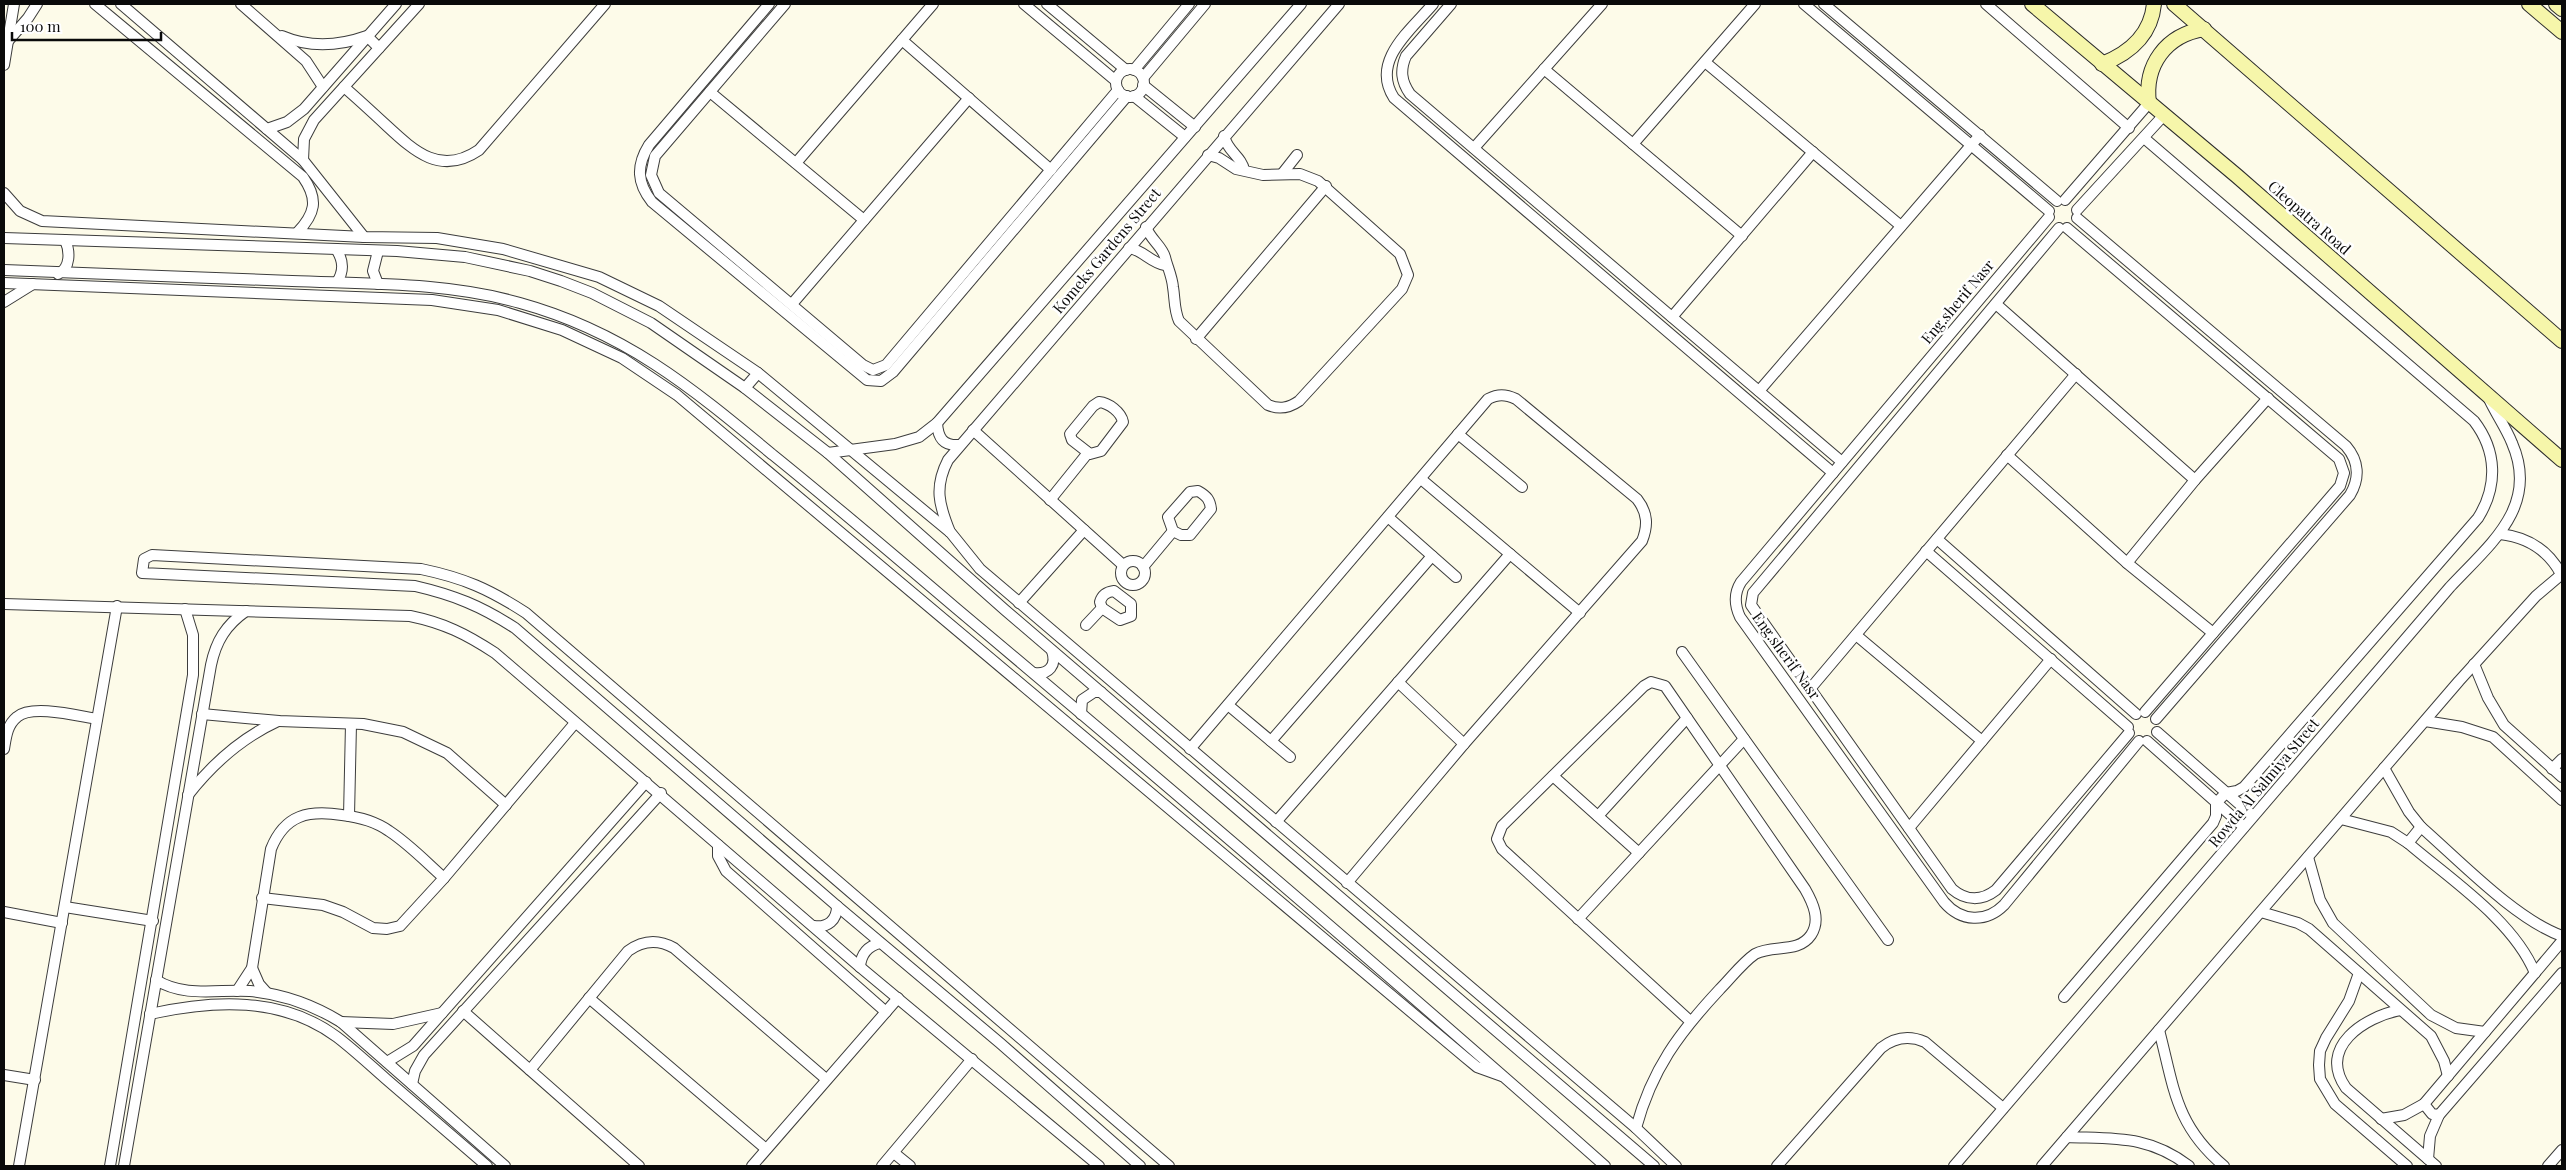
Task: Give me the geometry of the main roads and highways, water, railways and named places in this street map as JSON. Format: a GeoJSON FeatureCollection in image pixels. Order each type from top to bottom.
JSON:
{"type":"FeatureCollection","features":[{"type":"Feature","properties":{"kind":"main road","name":"Cleopatra Road"},"geometry":{"type":"LineString","coordinates":[[2032,4],[2164,115],[2562,460]]}},
{"type":"Feature","properties":{"kind":"main road"},"geometry":{"type":"LineString","coordinates":[[2102,64],[2124,53],[2142,38],[2151,21],[2154,4]]}},
{"type":"Feature","properties":{"kind":"main road"},"geometry":{"type":"LineString","coordinates":[[2174,4],[2562,341]]}},
{"type":"Feature","properties":{"kind":"main road"},"geometry":{"type":"LineString","coordinates":[[2529,4],[2562,32]]}},
{"type":"Feature","properties":{"kind":"main road"},"geometry":{"type":"LineString","coordinates":[[2556,4],[2562,9]]}},
{"type":"Feature","properties":{"kind":"main road"},"geometry":{"type":"LineString","coordinates":[[2150,103],[2149,77],[2160,53],[2179,36],[2204,29]]}}]}
